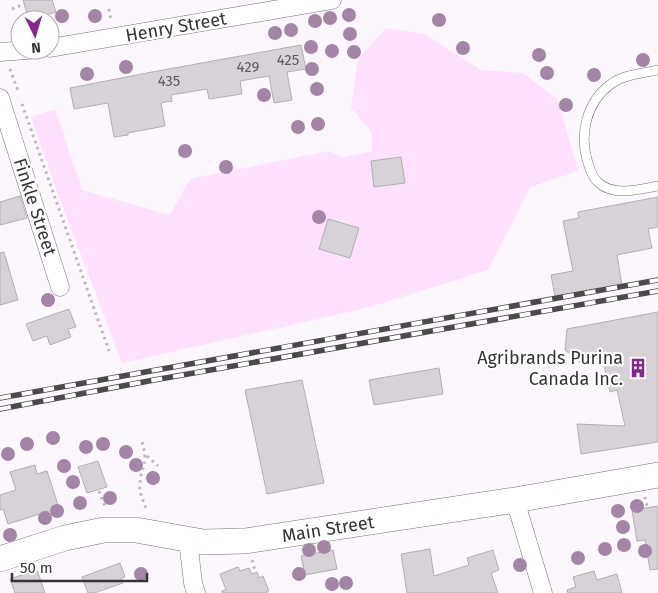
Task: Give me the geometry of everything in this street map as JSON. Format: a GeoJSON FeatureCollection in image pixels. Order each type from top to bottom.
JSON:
{"type":"FeatureCollection","features":[{"type":"Feature","properties":{"kind":"main road","name":"Main Street"},"geometry":{"type":"LineString","coordinates":[[0,559],[65,538],[104,530],[136,530],[188,540],[245,541],[516,500],[658,475]]}},
{"type":"Feature","properties":{"kind":"street","name":"Henry Street"},"geometry":{"type":"LineString","coordinates":[[60,46],[154,32],[332,0]]}},
{"type":"Feature","properties":{"kind":"street","name":"Finkle Street"},"geometry":{"type":"LineString","coordinates":[[0,98],[60,287]]}},
{"type":"Feature","properties":{"kind":"street"},"geometry":{"type":"LineString","coordinates":[[516,500],[543,593]]}},
{"type":"Feature","properties":{"kind":"street"},"geometry":{"type":"LineString","coordinates":[[188,540],[196,593]]}},
{"type":"Feature","properties":{"kind":"lane"},"geometry":{"type":"LineString","coordinates":[[658,70],[619,79],[599,94],[587,118],[584,142],[591,172],[598,183],[621,191],[658,186]]}},
{"type":"Feature","properties":{"kind":"path"},"geometry":{"type":"LineString","coordinates":[[12,9],[22,6]]}},
{"type":"Feature","properties":{"kind":"path"},"geometry":{"type":"LineString","coordinates":[[109,9],[112,25]]}},
{"type":"Feature","properties":{"kind":"path"},"geometry":{"type":"LineString","coordinates":[[3,52],[18,93]]}},
{"type":"Feature","properties":{"kind":"path"},"geometry":{"type":"LineString","coordinates":[[22,103],[109,351]]}},
{"type":"Feature","properties":{"kind":"path"},"geometry":{"type":"LineString","coordinates":[[142,442],[147,456],[158,466]]}},
{"type":"Feature","properties":{"kind":"path"},"geometry":{"type":"LineString","coordinates":[[147,456],[140,484],[140,493],[148,514]]}},
{"type":"Feature","properties":{"kind":"path"},"geometry":{"type":"LineString","coordinates":[[99,492],[105,506]]}},
{"type":"Feature","properties":{"kind":"path"},"geometry":{"type":"LineString","coordinates":[[251,556],[255,571]]}},
{"type":"Feature","properties":{"kind":"shaded area"},"geometry":{"type":"Polygon","coordinates":[[[386,28],[425,34],[481,70],[523,73],[558,100],[578,171],[530,187],[488,270],[370,307],[122,363],[54,184],[31,117],[55,109],[82,190],[170,215],[190,179],[328,151],[344,157],[372,151],[372,132],[351,108],[358,59],[386,28]]]}},
{"type":"Feature","properties":{"kind":"building"},"geometry":{"type":"Polygon","coordinates":[[[23,0],[52,0],[55,10],[26,10],[23,0]]]}},
{"type":"Feature","properties":{"kind":"building"},"geometry":{"type":"Polygon","coordinates":[[[301,45],[306,69],[287,72],[292,100],[274,103],[269,76],[240,81],[242,94],[209,99],[207,89],[171,95],[172,101],[161,103],[165,126],[114,137],[108,103],[74,109],[70,88],[301,45]]]}},
{"type":"Feature","properties":{"kind":"building"},"geometry":{"type":"Polygon","coordinates":[[[401,157],[405,183],[374,187],[371,161],[401,157]]]}},
{"type":"Feature","properties":{"kind":"building"},"geometry":{"type":"Polygon","coordinates":[[[20,196],[27,218],[0,225],[0,202],[20,196]]]}},
{"type":"Feature","properties":{"kind":"building"},"geometry":{"type":"Polygon","coordinates":[[[658,197],[658,227],[648,229],[652,248],[617,255],[622,286],[555,296],[551,275],[573,271],[563,221],[579,218],[578,212],[658,197]]]}},
{"type":"Feature","properties":{"kind":"building"},"geometry":{"type":"Polygon","coordinates":[[[328,219],[359,228],[350,258],[319,249],[328,219]]]}},
{"type":"Feature","properties":{"kind":"building"},"geometry":{"type":"Polygon","coordinates":[[[4,252],[18,300],[0,305],[0,253],[4,252]]]}},
{"type":"Feature","properties":{"kind":"building"},"geometry":{"type":"Polygon","coordinates":[[[69,309],[76,327],[68,329],[71,337],[50,345],[47,336],[33,341],[26,324],[69,309]]]}},
{"type":"Feature","properties":{"kind":"building","name":"Agribrands Purina Canada Inc."},"geometry":{"type":"Polygon","coordinates":[[[658,312],[658,442],[581,454],[577,424],[625,426],[617,390],[610,392],[602,357],[579,362],[565,350],[567,329],[658,312]]]}},
{"type":"Feature","properties":{"kind":"building"},"geometry":{"type":"Polygon","coordinates":[[[439,368],[443,394],[374,405],[369,380],[439,368]]]}},
{"type":"Feature","properties":{"kind":"building"},"geometry":{"type":"Polygon","coordinates":[[[302,380],[324,483],[267,494],[245,390],[302,380]]]}},
{"type":"Feature","properties":{"kind":"building"},"geometry":{"type":"Polygon","coordinates":[[[98,461],[107,487],[87,493],[78,467],[98,461]]]}},
{"type":"Feature","properties":{"kind":"building"},"geometry":{"type":"Polygon","coordinates":[[[35,465],[37,474],[47,471],[59,508],[8,524],[3,509],[0,510],[0,495],[16,490],[10,472],[35,465]]]}},
{"type":"Feature","properties":{"kind":"building"},"geometry":{"type":"Polygon","coordinates":[[[658,506],[658,569],[650,570],[645,540],[637,541],[632,510],[658,506]]]}},
{"type":"Feature","properties":{"kind":"building"},"geometry":{"type":"Polygon","coordinates":[[[430,549],[434,576],[469,565],[467,558],[493,550],[499,570],[491,573],[498,593],[407,593],[401,554],[430,549]]]}},
{"type":"Feature","properties":{"kind":"building"},"geometry":{"type":"Polygon","coordinates":[[[333,550],[337,569],[305,575],[301,556],[333,550]]]}},
{"type":"Feature","properties":{"kind":"building"},"geometry":{"type":"Polygon","coordinates":[[[120,563],[125,577],[121,578],[123,583],[94,593],[88,593],[82,577],[120,563]]]}},
{"type":"Feature","properties":{"kind":"building"},"geometry":{"type":"Polygon","coordinates":[[[238,567],[240,571],[249,568],[252,574],[257,572],[259,578],[263,576],[269,591],[266,591],[267,593],[222,593],[222,591],[226,590],[220,574],[238,567]]]}},
{"type":"Feature","properties":{"kind":"building"},"geometry":{"type":"Polygon","coordinates":[[[37,570],[45,593],[15,593],[10,579],[37,570]]]}},
{"type":"Feature","properties":{"kind":"building"},"geometry":{"type":"Polygon","coordinates":[[[594,571],[597,580],[617,574],[622,593],[568,593],[567,590],[576,587],[573,577],[594,571]]]}},
{"type":"Feature","properties":{"kind":"railway"},"geometry":{"type":"LineString","coordinates":[[0,398],[658,280]]}},
{"type":"Feature","properties":{"kind":"railway"},"geometry":{"type":"LineString","coordinates":[[0,409],[658,291]]}},
{"type":"Feature","properties":{"kind":"place","name":"Agribrands Purina Canada Inc."},"geometry":{"type":"Point","coordinates":[638,368]}}]}
